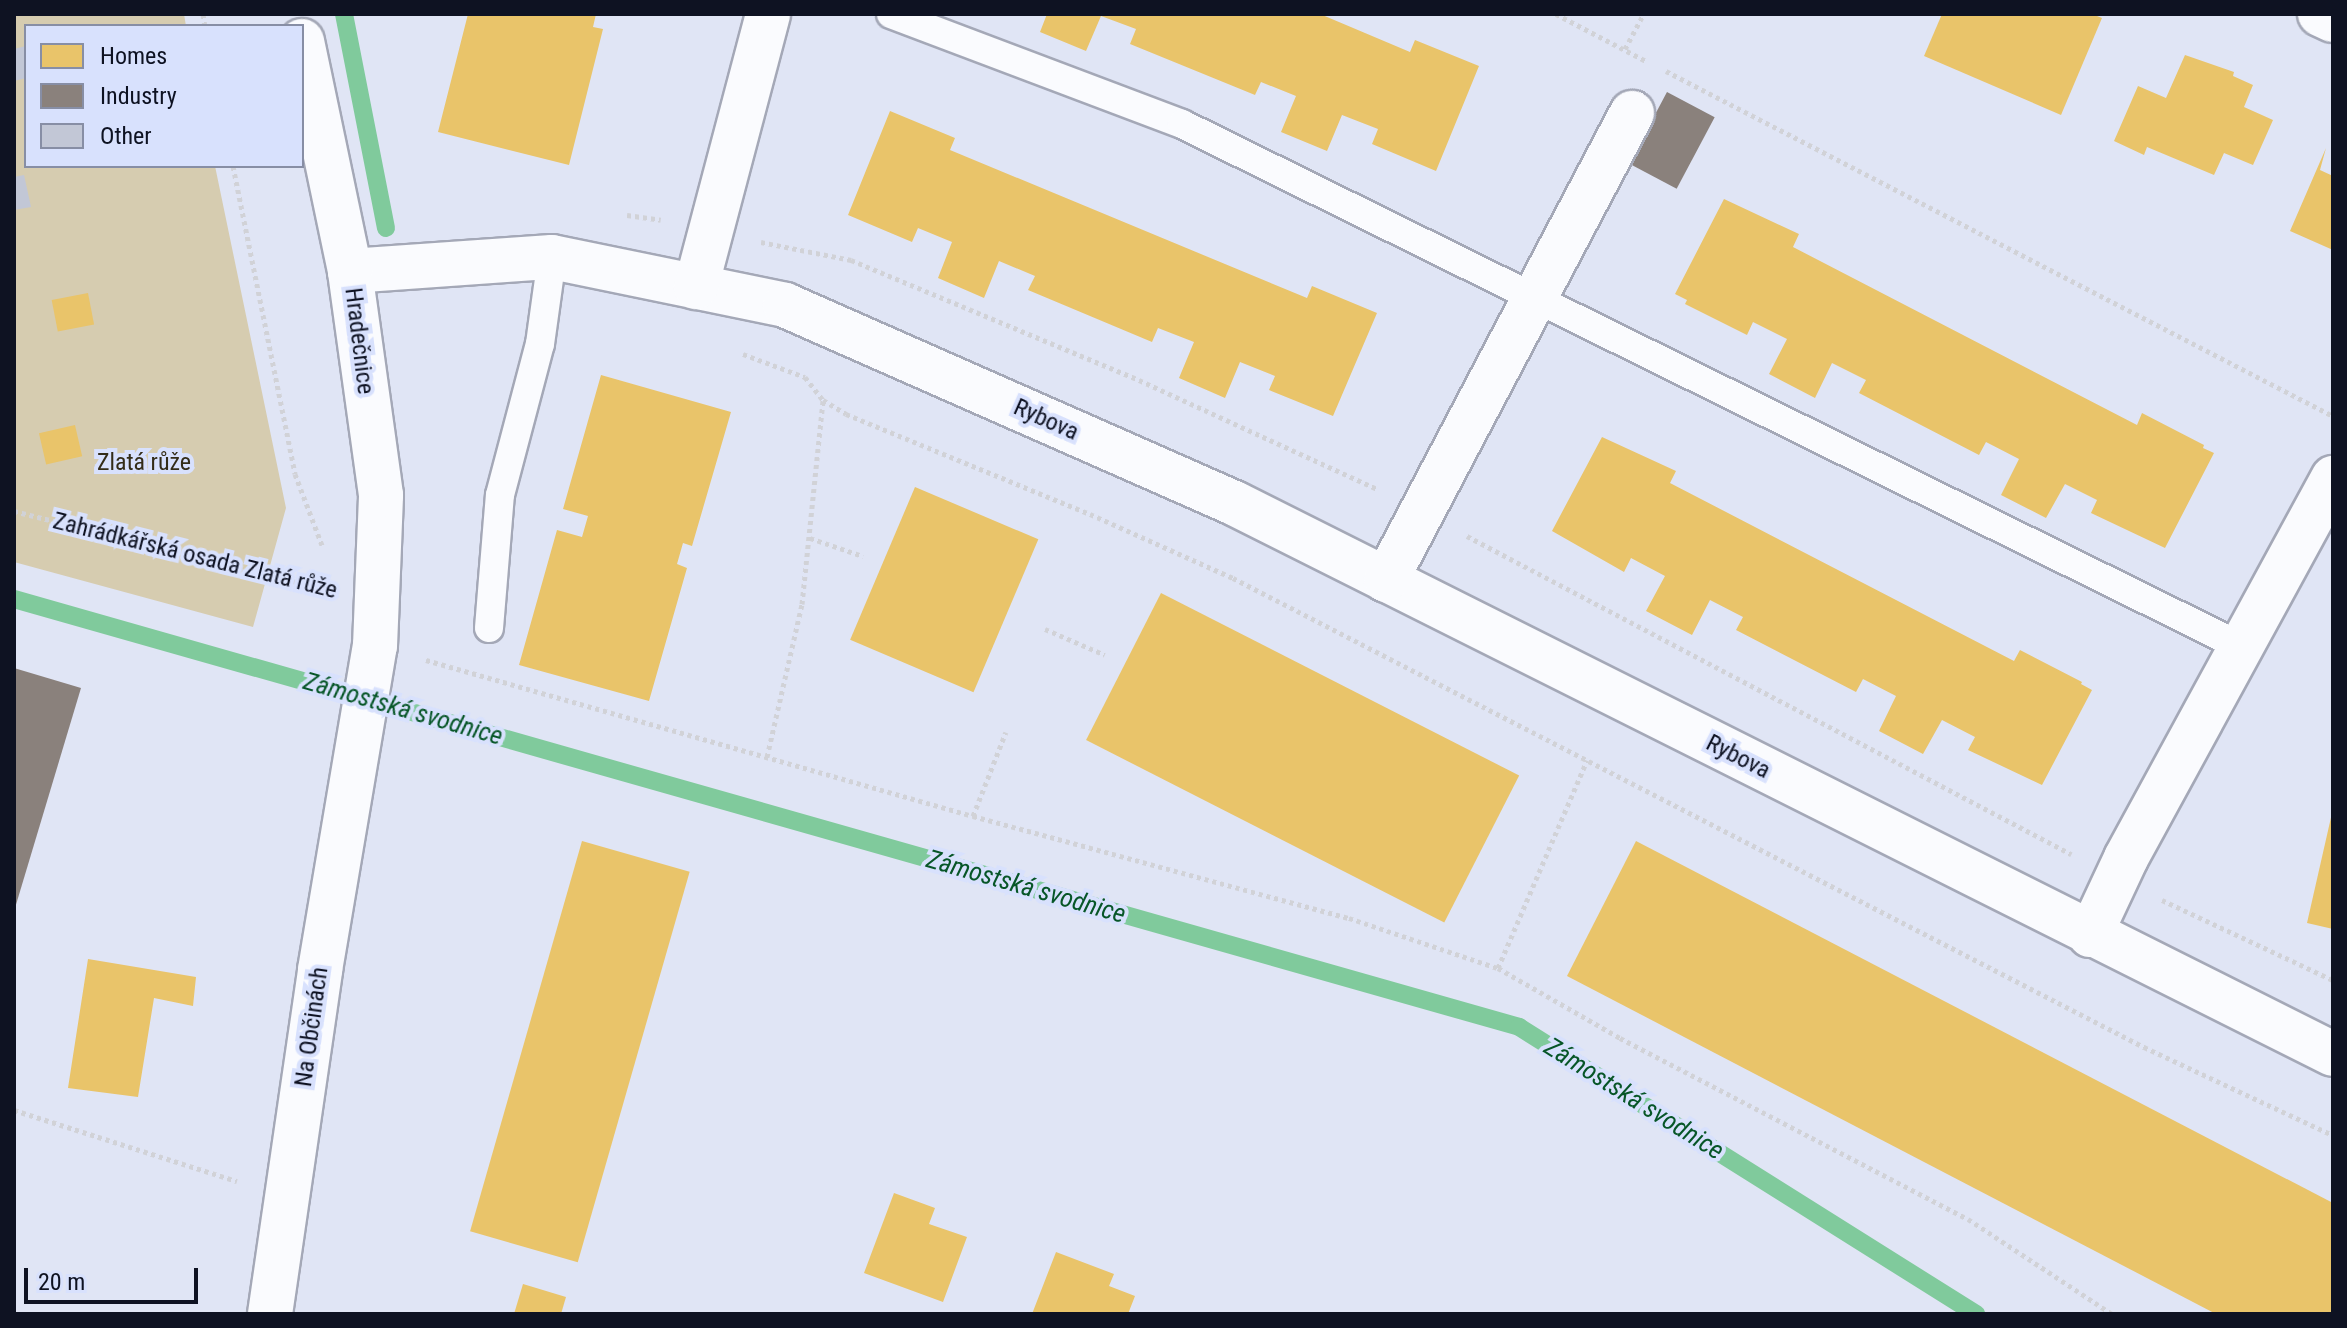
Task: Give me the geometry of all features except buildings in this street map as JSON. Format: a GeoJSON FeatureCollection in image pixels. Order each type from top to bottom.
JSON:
{"type":"FeatureCollection","features":[{"type":"Feature","properties":{"kind":"street"},"geometry":{"type":"LineString","coordinates":[[696,287],[768,14]]}},
{"type":"Feature","properties":{"kind":"street"},"geometry":{"type":"LineString","coordinates":[[2320,14],[2333,20]]}},
{"type":"Feature","properties":{"kind":"street","name":"Hradečnice"},"geometry":{"type":"LineString","coordinates":[[304,51],[350,271],[381,495],[375,646]]}},
{"type":"Feature","properties":{"kind":"street"},"geometry":{"type":"LineString","coordinates":[[1386,580],[1632,113]]}},
{"type":"Feature","properties":{"kind":"street","name":"Rybova"},"geometry":{"type":"LineString","coordinates":[[350,271],[552,257],[785,305],[1234,503],[2090,935],[2333,1054]]}},
{"type":"Feature","properties":{"kind":"street"},"geometry":{"type":"LineString","coordinates":[[2090,935],[2117,878],[2333,478]]}},
{"type":"Feature","properties":{"kind":"street","name":"Na Občinách"},"geometry":{"type":"LineString","coordinates":[[270,1314],[375,646]]}},
{"type":"Feature","properties":{"kind":"lane"},"geometry":{"type":"LineString","coordinates":[[891,14],[1182,124],[2242,647]]}},
{"type":"Feature","properties":{"kind":"lane"},"geometry":{"type":"LineString","coordinates":[[489,628],[500,495],[540,344],[552,257]]}},
{"type":"Feature","properties":{"kind":"path"},"geometry":{"type":"LineString","coordinates":[[1556,14],[2333,416]]}},
{"type":"Feature","properties":{"kind":"path"},"geometry":{"type":"LineString","coordinates":[[1625,49],[1644,14]]}},
{"type":"Feature","properties":{"kind":"path"},"geometry":{"type":"LineString","coordinates":[[233,168],[295,474],[322,539],[323,552]]}},
{"type":"Feature","properties":{"kind":"path"},"geometry":{"type":"LineString","coordinates":[[711,232],[851,260],[1251,429],[1422,512],[2117,878],[2217,928],[2333,980]]}},
{"type":"Feature","properties":{"kind":"path"},"geometry":{"type":"LineString","coordinates":[[732,350],[805,377],[823,400],[846,414],[1090,514],[1233,578],[2144,1047],[2333,1135]]}},
{"type":"Feature","properties":{"kind":"path"},"geometry":{"type":"LineString","coordinates":[[767,757],[802,604],[823,400]]}},
{"type":"Feature","properties":{"kind":"path","name":"Zahrádkářská osada Zlatá růže"},"geometry":{"type":"LineString","coordinates":[[14,511],[376,601]]}},
{"type":"Feature","properties":{"kind":"path"},"geometry":{"type":"LineString","coordinates":[[810,538],[863,556]]}},
{"type":"Feature","properties":{"kind":"path"},"geometry":{"type":"LineString","coordinates":[[324,576],[325,601]]}},
{"type":"Feature","properties":{"kind":"path"},"geometry":{"type":"LineString","coordinates":[[1045,629],[1105,655]]}},
{"type":"Feature","properties":{"kind":"path"},"geometry":{"type":"LineString","coordinates":[[375,646],[973,816],[1349,918],[1498,968],[1620,1038],[1968,1219],[2112,1314]]}},
{"type":"Feature","properties":{"kind":"path"},"geometry":{"type":"LineString","coordinates":[[973,816],[1006,732]]}},
{"type":"Feature","properties":{"kind":"path"},"geometry":{"type":"LineString","coordinates":[[1498,968],[1587,760]]}},
{"type":"Feature","properties":{"kind":"path"},"geometry":{"type":"LineString","coordinates":[[14,1110],[238,1181]]}},
{"type":"Feature","properties":{"kind":"green space","name":"Zlatá růže"},"geometry":{"type":"Polygon","coordinates":[[[14,14],[184,14],[186,24],[24,24],[24,168],[215,168],[286,508],[253,627],[14,562],[14,14]]]}},
{"type":"Feature","properties":{"kind":"waterway","name":"Zámostská svodnice"},"geometry":{"type":"LineString","coordinates":[[344,14],[386,228]]}},
{"type":"Feature","properties":{"kind":"waterway","name":"Zámostská svodnice"},"geometry":{"type":"LineString","coordinates":[[14,599],[1519,1027],[1976,1314]]}}]}
